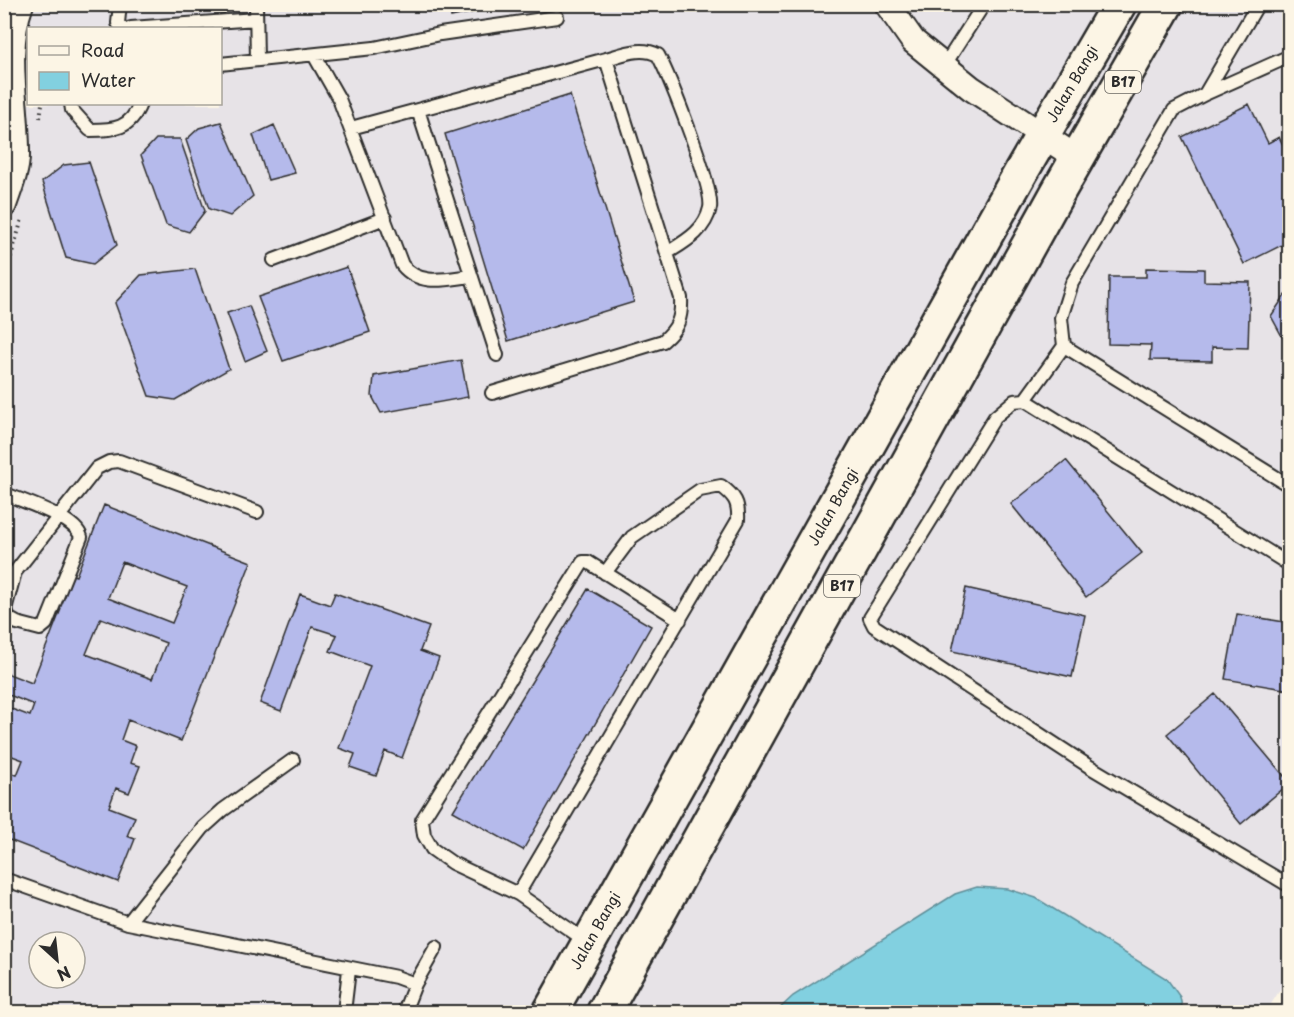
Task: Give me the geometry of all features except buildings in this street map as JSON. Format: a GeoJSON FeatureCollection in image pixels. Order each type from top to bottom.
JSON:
{"type":"FeatureCollection","features":[{"type":"Feature","properties":{"kind":"main road","name":"Jalan Bangi"},"geometry":{"type":"LineString","coordinates":[[550,1012],[1042,135],[1119,4]]}},
{"type":"Feature","properties":{"kind":"main road","name":"B17"},"geometry":{"type":"LineString","coordinates":[[604,1012],[1077,158],[1166,4]]}},
{"type":"Feature","properties":{"kind":"street"},"geometry":{"type":"LineString","coordinates":[[4,205],[17,158],[20,77],[16,18],[21,4]]}},
{"type":"Feature","properties":{"kind":"street"},"geometry":{"type":"LineString","coordinates":[[887,4],[913,41],[970,88],[1077,158]]}},
{"type":"Feature","properties":{"kind":"lane"},"geometry":{"type":"LineString","coordinates":[[120,4],[118,23],[121,27]]}},
{"type":"Feature","properties":{"kind":"lane"},"geometry":{"type":"LineString","coordinates":[[256,4],[257,60]]}},
{"type":"Feature","properties":{"kind":"lane"},"geometry":{"type":"LineString","coordinates":[[944,66],[984,4]]}},
{"type":"Feature","properties":{"kind":"lane"},"geometry":{"type":"LineString","coordinates":[[1205,94],[1258,4]]}},
{"type":"Feature","properties":{"kind":"lane"},"geometry":{"type":"LineString","coordinates":[[222,64],[374,48],[440,34],[557,17]]}},
{"type":"Feature","properties":{"kind":"lane"},"geometry":{"type":"LineString","coordinates":[[145,27],[256,19]]}},
{"type":"Feature","properties":{"kind":"lane"},"geometry":{"type":"LineString","coordinates":[[351,128],[638,50],[648,50],[658,55],[711,197],[710,209],[703,225],[691,238],[667,253]]}},
{"type":"Feature","properties":{"kind":"lane"},"geometry":{"type":"LineString","coordinates":[[314,55],[339,99],[402,265],[418,278],[438,281],[471,276]]}},
{"type":"Feature","properties":{"kind":"lane"},"geometry":{"type":"LineString","coordinates":[[1025,400],[1064,346],[1061,318],[1072,283],[1174,111],[1205,94],[1290,56]]}},
{"type":"Feature","properties":{"kind":"lane"},"geometry":{"type":"LineString","coordinates":[[492,393],[663,341],[675,330],[682,314],[681,298],[606,59]]}},
{"type":"Feature","properties":{"kind":"lane"},"geometry":{"type":"LineString","coordinates":[[71,105],[72,110],[90,130],[116,130],[135,116],[140,105]]}},
{"type":"Feature","properties":{"kind":"lane"},"geometry":{"type":"LineString","coordinates":[[418,110],[496,355]]}},
{"type":"Feature","properties":{"kind":"lane"},"geometry":{"type":"LineString","coordinates":[[274,260],[385,218]]}},
{"type":"Feature","properties":{"kind":"lane"},"geometry":{"type":"LineString","coordinates":[[1064,346],[1290,486]]}},
{"type":"Feature","properties":{"kind":"lane"},"geometry":{"type":"LineString","coordinates":[[1290,566],[1025,400],[1014,401],[995,417],[872,615],[872,623],[1090,767],[1290,886]]}},
{"type":"Feature","properties":{"kind":"lane"},"geometry":{"type":"LineString","coordinates":[[5,495],[60,517],[79,531],[81,537],[46,624],[40,628],[16,623],[8,618],[6,606],[10,571],[60,517],[97,468],[109,462],[119,461],[257,512]]}},
{"type":"Feature","properties":{"kind":"lane"},"geometry":{"type":"LineString","coordinates":[[518,894],[738,520],[739,508],[734,495],[721,486],[700,490],[632,537],[606,573]]}},
{"type":"Feature","properties":{"kind":"lane"},"geometry":{"type":"LineString","coordinates":[[590,944],[518,894],[452,863],[432,849],[424,835],[422,820],[579,566],[588,562],[680,620]]}},
{"type":"Feature","properties":{"kind":"lane"},"geometry":{"type":"LineString","coordinates":[[128,923],[203,828],[223,810],[293,760]]}},
{"type":"Feature","properties":{"kind":"lane"},"geometry":{"type":"LineString","coordinates":[[4,879],[128,923],[349,970],[396,977],[415,984]]}},
{"type":"Feature","properties":{"kind":"lane"},"geometry":{"type":"LineString","coordinates":[[404,1012],[415,984],[436,947]]}},
{"type":"Feature","properties":{"kind":"lane"},"geometry":{"type":"LineString","coordinates":[[344,1012],[349,970]]}},
{"type":"Feature","properties":{"kind":"shaded area"},"geometry":{"type":"Polygon","coordinates":[[[5,5],[1289,5],[1290,974],[1266,1012],[5,1012],[5,5]]]}},
{"type":"Feature","properties":{"kind":"water"},"geometry":{"type":"Polygon","coordinates":[[[977,887],[1008,889],[1036,898],[1167,979],[1180,997],[1183,1012],[776,1012],[793,996],[955,894],[977,887]]]}}]}
